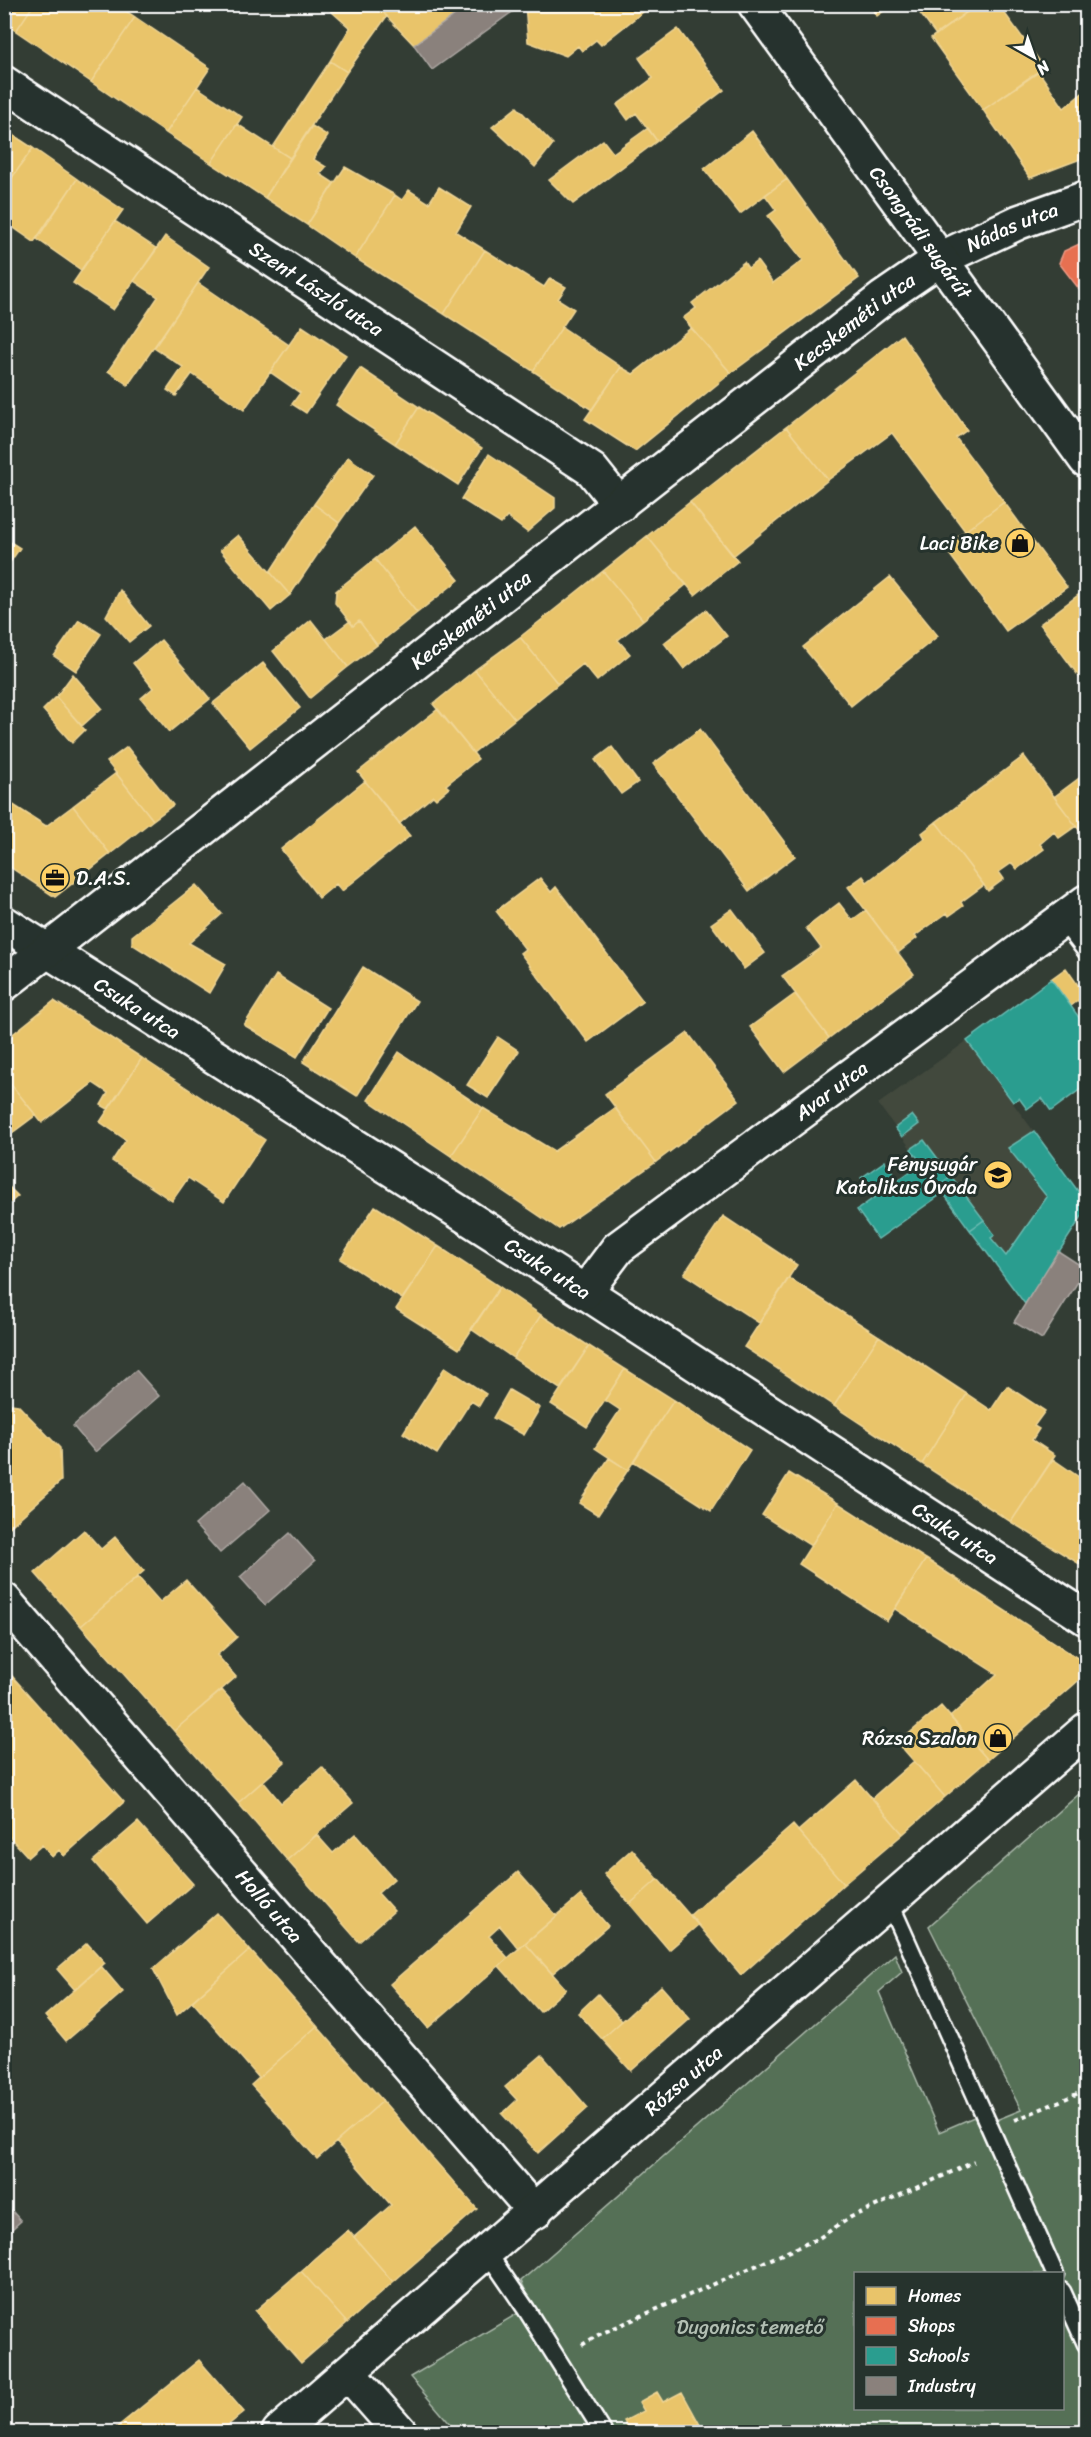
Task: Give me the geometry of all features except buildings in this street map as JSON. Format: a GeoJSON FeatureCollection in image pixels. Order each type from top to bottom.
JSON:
{"type":"FeatureCollection","features":[{"type":"Feature","properties":{"kind":"street","name":"Csongrádi sugárút"},"geometry":{"type":"LineString","coordinates":[[755,4],[1086,460]]}},
{"type":"Feature","properties":{"kind":"street","name":"Szent László utca"},"geometry":{"type":"LineString","coordinates":[[4,83],[592,470],[620,504]]}},
{"type":"Feature","properties":{"kind":"street","name":"Nádas utca"},"geometry":{"type":"LineString","coordinates":[[940,259],[1018,222],[1086,198]]}},
{"type":"Feature","properties":{"kind":"street","name":"Kecskeméti utca"},"geometry":{"type":"LineString","coordinates":[[4,984],[883,298],[940,259]]}},
{"type":"Feature","properties":{"kind":"street","name":"Avar utca"},"geometry":{"type":"LineString","coordinates":[[585,1292],[618,1248],[1074,911]]}},
{"type":"Feature","properties":{"kind":"street","name":"Csuka utca"},"geometry":{"type":"LineString","coordinates":[[4,923],[585,1292],[1086,1618]]}},
{"type":"Feature","properties":{"kind":"street","name":"Holló utca"},"geometry":{"type":"LineString","coordinates":[[4,1600],[535,2212]]}},
{"type":"Feature","properties":{"kind":"street","name":"Rózsa utca"},"geometry":{"type":"LineString","coordinates":[[279,2433],[1086,1730]]}},
{"type":"Feature","properties":{"kind":"street"},"geometry":{"type":"LineString","coordinates":[[348,2373],[400,2433]]}},
{"type":"Feature","properties":{"kind":"lane"},"geometry":{"type":"LineString","coordinates":[[1074,911],[1086,951]]}},
{"type":"Feature","properties":{"kind":"lane"},"geometry":{"type":"LineString","coordinates":[[889,1901],[1054,2272]]}},
{"type":"Feature","properties":{"kind":"lane"},"geometry":{"type":"LineString","coordinates":[[488,2252],[603,2433]]}},
{"type":"Feature","properties":{"kind":"lane"},"geometry":{"type":"LineString","coordinates":[[1064,2295],[1086,2344]]}},
{"type":"Feature","properties":{"kind":"path"},"geometry":{"type":"LineString","coordinates":[[990,2130],[1086,2090]]}},
{"type":"Feature","properties":{"kind":"path"},"geometry":{"type":"LineString","coordinates":[[558,2361],[598,2335],[819,2238],[851,2217],[999,2151]]}},
{"type":"Feature","properties":{"kind":"shaded area","name":"Fénysugár Katolikus Óvoda"},"geometry":{"type":"Polygon","coordinates":[[[967,1041],[1086,1202],[1086,1210],[1025,1304],[878,1104],[967,1041]]]}},
{"type":"Feature","properties":{"kind":"green space","name":"Dugonics temető"},"geometry":{"type":"Polygon","coordinates":[[[1086,1788],[1086,2432],[457,2432],[410,2377],[532,2305],[521,2281],[895,1954],[902,1972],[879,1992],[939,2132],[974,2117],[979,2127],[1021,2110],[929,1926],[1086,1788]]]}},
{"type":"Feature","properties":{"kind":"place","name":"Laci Bike"},"geometry":{"type":"Point","coordinates":[1020,543]}},
{"type":"Feature","properties":{"kind":"place","name":"D.A.S."},"geometry":{"type":"Point","coordinates":[55,878]}},
{"type":"Feature","properties":{"kind":"place","name":"Fénysugár Katolikus Óvoda"},"geometry":{"type":"Point","coordinates":[998,1175]}},
{"type":"Feature","properties":{"kind":"place","name":"Rózsa Szalon"},"geometry":{"type":"Point","coordinates":[998,1738]}}]}
